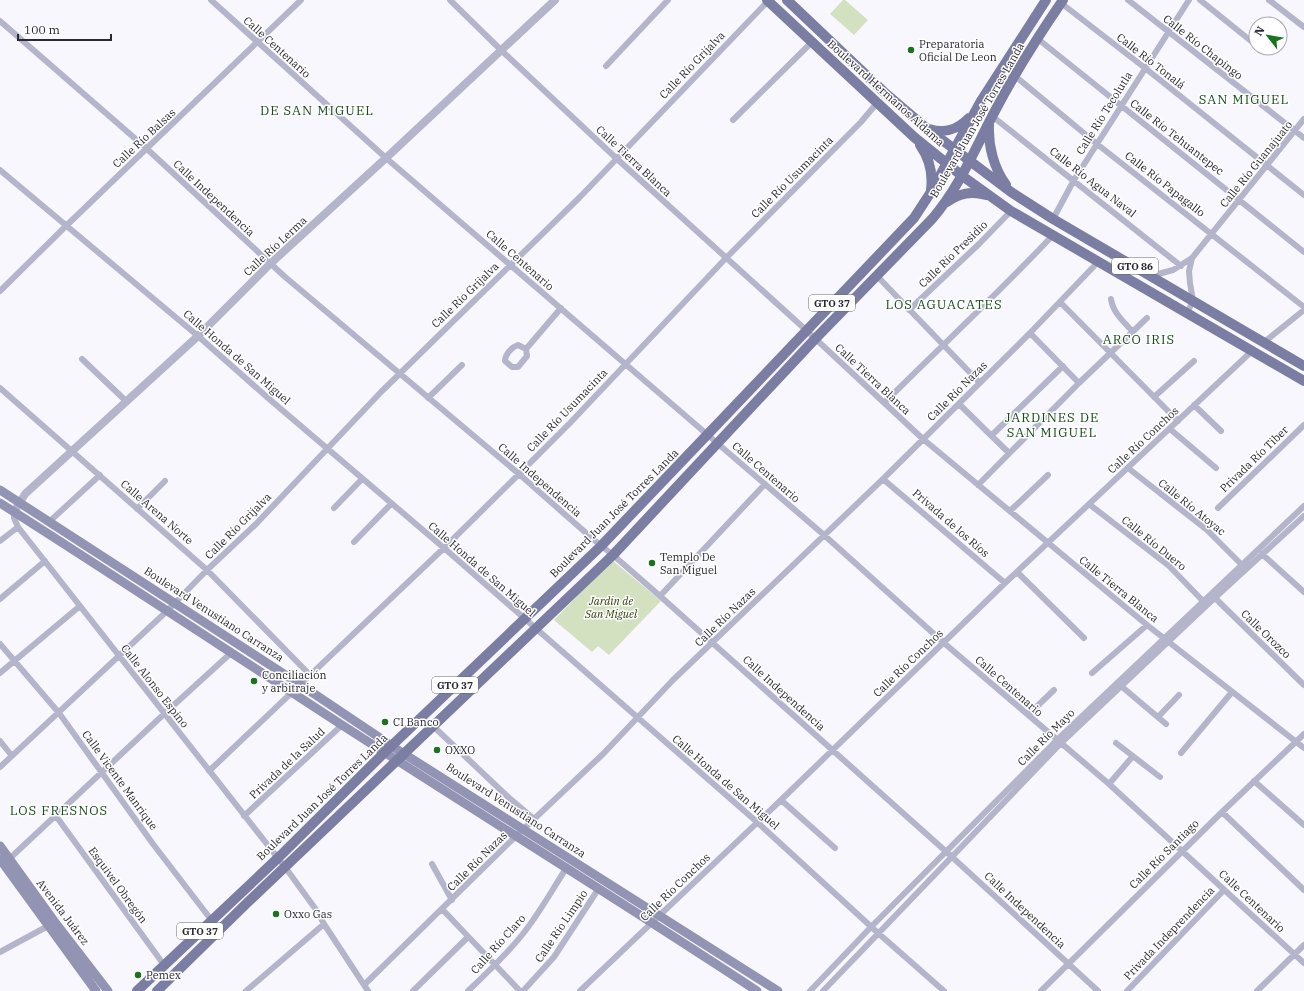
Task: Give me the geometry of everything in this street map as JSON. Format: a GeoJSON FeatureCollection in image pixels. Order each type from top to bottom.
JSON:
{"type":"FeatureCollection","features":[{"type":"Feature","properties":{"kind":"main road","name":"Boulevard Hermanos Aldama"},"geometry":{"type":"LineString","coordinates":[[768,0],[877,104],[914,137],[988,196],[1098,262],[1304,381]]}},
{"type":"Feature","properties":{"kind":"main road","name":"Boulevard Hermanos Aldama"},"geometry":{"type":"LineString","coordinates":[[787,0],[884,92],[924,127],[1011,192],[1053,219],[1304,366]]}},
{"type":"Feature","properties":{"kind":"main road","name":"Boulevard Juan José Torres Landa"},"geometry":{"type":"LineString","coordinates":[[137,991],[278,858],[600,546],[914,218],[931,192],[978,108],[1046,0]]}},
{"type":"Feature","properties":{"kind":"main road","name":"Boulevard Juan José Torres Landa"},"geometry":{"type":"LineString","coordinates":[[157,991],[613,555],[815,339],[932,219],[944,205],[1015,76],[1062,1]]}},
{"type":"Feature","properties":{"kind":"main road"},"geometry":{"type":"LineString","coordinates":[[924,127],[939,131],[955,129],[965,122],[978,108]]}},
{"type":"Feature","properties":{"kind":"main road"},"geometry":{"type":"LineString","coordinates":[[991,118],[989,139],[993,157],[999,175],[1011,192]]}},
{"type":"Feature","properties":{"kind":"main road"},"geometry":{"type":"LineString","coordinates":[[914,137],[923,149],[929,162],[932,177],[931,192]]}},
{"type":"Feature","properties":{"kind":"main road"},"geometry":{"type":"LineString","coordinates":[[944,205],[956,196],[964,193],[975,192],[988,196]]}},
{"type":"Feature","properties":{"kind":"main road","name":"Boulevard Venustiano Carranza"},"geometry":{"type":"LineString","coordinates":[[0,490],[301,685],[389,749],[516,836],[567,867],[757,991]]}},
{"type":"Feature","properties":{"kind":"main road","name":"Boulevard Venustiano Carranza"},"geometry":{"type":"LineString","coordinates":[[0,503],[342,725],[389,749]]}},
{"type":"Feature","properties":{"kind":"main road","name":"Boulevard Venustiano Carranza"},"geometry":{"type":"LineString","coordinates":[[401,757],[524,829],[778,991]]}},
{"type":"Feature","properties":{"kind":"main road","name":"Avenida Juárez"},"geometry":{"type":"LineString","coordinates":[[0,846],[3,862],[96,991]]}},
{"type":"Feature","properties":{"kind":"main road","name":"Avenida Juárez"},"geometry":{"type":"LineString","coordinates":[[3,862],[50,916],[108,991]]}},
{"type":"Feature","properties":{"kind":"street","name":"Calle Centenario"},"geometry":{"type":"LineString","coordinates":[[211,0],[386,158],[708,434],[824,535],[944,643],[1109,784],[1304,963]]}},
{"type":"Feature","properties":{"kind":"street","name":"Calle Río Balsas"},"geometry":{"type":"LineString","coordinates":[[0,291],[146,148],[258,43],[301,0]]}},
{"type":"Feature","properties":{"kind":"street","name":"Calle Tierra Blanca"},"geometry":{"type":"LineString","coordinates":[[450,0],[616,158],[806,330],[923,439],[1165,640],[1304,748]]}},
{"type":"Feature","properties":{"kind":"street","name":"Calle Río Lerma"},"geometry":{"type":"LineString","coordinates":[[14,512],[25,494],[198,336],[270,264],[556,0]]}},
{"type":"Feature","properties":{"kind":"street"},"geometry":{"type":"LineString","coordinates":[[606,66],[668,0]]}},
{"type":"Feature","properties":{"kind":"street","name":"Calle Río Grijalva"},"geometry":{"type":"LineString","coordinates":[[0,766],[59,713],[167,611],[207,570],[256,524],[398,374],[580,197],[768,0]]}},
{"type":"Feature","properties":{"kind":"street","name":"Calle Río Chapingo"},"geometry":{"type":"LineString","coordinates":[[1128,0],[1304,138]]}},
{"type":"Feature","properties":{"kind":"street","name":"Calle Río Tecolutla"},"geometry":{"type":"LineString","coordinates":[[1053,219],[1074,180],[1189,0]]}},
{"type":"Feature","properties":{"kind":"street"},"geometry":{"type":"LineString","coordinates":[[1200,0],[1248,38]]}},
{"type":"Feature","properties":{"kind":"street"},"geometry":{"type":"LineString","coordinates":[[1269,0],[1304,27]]}},
{"type":"Feature","properties":{"kind":"street","name":"Calle Río Tonalá"},"geometry":{"type":"LineString","coordinates":[[1062,1],[1304,195]]}},
{"type":"Feature","properties":{"kind":"street","name":"Calle Independencia"},"geometry":{"type":"LineString","coordinates":[[0,21],[146,148],[270,264],[398,374],[519,474],[600,546],[613,555],[660,596],[949,854],[1098,991]]}},
{"type":"Feature","properties":{"kind":"street","name":"Calle Río Tehuantepec"},"geometry":{"type":"LineString","coordinates":[[1038,39],[1304,252]]}},
{"type":"Feature","properties":{"kind":"street"},"geometry":{"type":"LineString","coordinates":[[734,120],[812,42]]}},
{"type":"Feature","properties":{"kind":"street","name":"Calle Río Papagallo"},"geometry":{"type":"LineString","coordinates":[[1015,76],[1097,144],[1304,308]]}},
{"type":"Feature","properties":{"kind":"street","name":"Calle Río Usumacinta"},"geometry":{"type":"LineString","coordinates":[[210,771],[444,548],[570,423],[726,258],[877,104]]}},
{"type":"Feature","properties":{"kind":"street","name":"Calle Río Agua Naval"},"geometry":{"type":"LineString","coordinates":[[991,118],[1074,180],[1181,266]]}},
{"type":"Feature","properties":{"kind":"street","name":"Calle Río Guanajuato"},"geometry":{"type":"LineString","coordinates":[[1151,276],[1181,266],[1192,258],[1304,119]]}},
{"type":"Feature","properties":{"kind":"street","name":"Calle Honda de San Miguel"},"geometry":{"type":"LineString","coordinates":[[0,170],[198,336],[268,398],[444,548],[757,822],[871,927],[944,991]]}},
{"type":"Feature","properties":{"kind":"street","name":"Calle Río Presidio"},"geometry":{"type":"LineString","coordinates":[[909,310],[979,244],[1011,211]]}},
{"type":"Feature","properties":{"kind":"street"},"geometry":{"type":"LineString","coordinates":[[884,403],[993,297],[1053,235]]}},
{"type":"Feature","properties":{"kind":"street"},"geometry":{"type":"LineString","coordinates":[[1187,313],[1193,301],[1189,271],[1192,258]]}},
{"type":"Feature","properties":{"kind":"street","name":"Calle Río Nazas"},"geometry":{"type":"LineString","coordinates":[[364,985],[516,836],[603,754],[673,680],[884,478],[1030,333],[1098,262]]}},
{"type":"Feature","properties":{"kind":"street"},"geometry":{"type":"LineString","coordinates":[[876,276],[980,383]]}},
{"type":"Feature","properties":{"kind":"street"},"geometry":{"type":"LineString","coordinates":[[1111,299],[1112,307],[1115,312],[1133,332]]}},
{"type":"Feature","properties":{"kind":"street"},"geometry":{"type":"LineString","coordinates":[[1060,302],[1178,421]]}},
{"type":"Feature","properties":{"kind":"street"},"geometry":{"type":"LineString","coordinates":[[526,349],[561,308]]}},
{"type":"Feature","properties":{"kind":"street"},"geometry":{"type":"LineString","coordinates":[[1263,342],[1304,308]]}},
{"type":"Feature","properties":{"kind":"street"},"geometry":{"type":"LineString","coordinates":[[1298,314],[1304,318]]}},
{"type":"Feature","properties":{"kind":"street"},"geometry":{"type":"LineString","coordinates":[[978,485],[1079,383],[1147,318]]}},
{"type":"Feature","properties":{"kind":"street"},"geometry":{"type":"LineString","coordinates":[[1030,333],[1079,383]]}},
{"type":"Feature","properties":{"kind":"street","name":"Calle Río Conchos"},"geometry":{"type":"LineString","coordinates":[[580,991],[781,800],[1016,572],[1048,544],[1252,351]]}},
{"type":"Feature","properties":{"kind":"street"},"geometry":{"type":"LineString","coordinates":[[82,359],[127,402]]}},
{"type":"Feature","properties":{"kind":"street"},"geometry":{"type":"LineString","coordinates":[[1154,397],[1194,361]]}},
{"type":"Feature","properties":{"kind":"street"},"geometry":{"type":"LineString","coordinates":[[428,398],[462,365]]}},
{"type":"Feature","properties":{"kind":"street"},"geometry":{"type":"LineString","coordinates":[[992,435],[1063,366]]}},
{"type":"Feature","properties":{"kind":"street","name":"Calle Arena Norte"},"geometry":{"type":"LineString","coordinates":[[0,388],[207,570],[311,676]]}},
{"type":"Feature","properties":{"kind":"street"},"geometry":{"type":"LineString","coordinates":[[959,404],[1009,453]]}},
{"type":"Feature","properties":{"kind":"street"},"geometry":{"type":"LineString","coordinates":[[1194,406],[1221,432]]}},
{"type":"Feature","properties":{"kind":"street","name":"Privada Río Tiber"},"geometry":{"type":"LineString","coordinates":[[1218,508],[1304,425]]}},
{"type":"Feature","properties":{"kind":"street"},"geometry":{"type":"LineString","coordinates":[[1170,429],[1216,468]]}},
{"type":"Feature","properties":{"kind":"street","name":"Calle Río Atoyac"},"geometry":{"type":"LineString","coordinates":[[1128,468],[1207,530],[1242,565]]}},
{"type":"Feature","properties":{"kind":"street"},"geometry":{"type":"LineString","coordinates":[[49,522],[100,475]]}},
{"type":"Feature","properties":{"kind":"street"},"geometry":{"type":"LineString","coordinates":[[1010,511],[1048,475]]}},
{"type":"Feature","properties":{"kind":"street","name":"Privada de los Ríos"},"geometry":{"type":"LineString","coordinates":[[884,478],[1005,583]]}},
{"type":"Feature","properties":{"kind":"street"},"geometry":{"type":"LineString","coordinates":[[334,508],[362,479]]}},
{"type":"Feature","properties":{"kind":"street"},"geometry":{"type":"LineString","coordinates":[[137,509],[165,481]]}},
{"type":"Feature","properties":{"kind":"street"},"geometry":{"type":"LineString","coordinates":[[660,596],[765,484]]}},
{"type":"Feature","properties":{"kind":"street"},"geometry":{"type":"LineString","coordinates":[[354,542],[391,504]]}},
{"type":"Feature","properties":{"kind":"street","name":"Calle Río Duero"},"geometry":{"type":"LineString","coordinates":[[1089,504],[1169,566],[1203,600]]}},
{"type":"Feature","properties":{"kind":"street","name":"Calle Río Mayo"},"geometry":{"type":"LineString","coordinates":[[1059,741],[1120,686],[1203,600],[1304,506]]}},
{"type":"Feature","properties":{"kind":"street"},"geometry":{"type":"LineString","coordinates":[[0,541],[18,527],[14,518],[14,512]]}},
{"type":"Feature","properties":{"kind":"street","name":"Calle Río Mayo"},"geometry":{"type":"LineString","coordinates":[[823,991],[878,933],[949,854],[1059,741],[1165,640],[1214,598],[1304,516]]}},
{"type":"Feature","properties":{"kind":"street","name":"Calle Alonso Espino"},"geometry":{"type":"LineString","coordinates":[[18,527],[285,867],[317,911],[368,991]]}},
{"type":"Feature","properties":{"kind":"street"},"geometry":{"type":"LineString","coordinates":[[1262,554],[1304,592]]}},
{"type":"Feature","properties":{"kind":"street"},"geometry":{"type":"LineString","coordinates":[[0,599],[45,561]]}},
{"type":"Feature","properties":{"kind":"street"},"geometry":{"type":"LineString","coordinates":[[1016,572],[1084,638]]}},
{"type":"Feature","properties":{"kind":"street","name":"Calle Orozco"},"geometry":{"type":"LineString","coordinates":[[1214,598],[1304,684]]}},
{"type":"Feature","properties":{"kind":"street"},"geometry":{"type":"LineString","coordinates":[[0,673],[80,606]]}},
{"type":"Feature","properties":{"kind":"street"},"geometry":{"type":"LineString","coordinates":[[1092,674],[1147,625]]}},
{"type":"Feature","properties":{"kind":"street","name":"Calle Vicente Manrique"},"geometry":{"type":"LineString","coordinates":[[0,644],[59,713],[103,772],[153,844],[220,930]]}},
{"type":"Feature","properties":{"kind":"street"},"geometry":{"type":"LineString","coordinates":[[3,862],[56,816],[164,714],[232,654]]}},
{"type":"Feature","properties":{"kind":"street"},"geometry":{"type":"LineString","coordinates":[[1120,686],[1166,724]]}},
{"type":"Feature","properties":{"kind":"street"},"geometry":{"type":"LineString","coordinates":[[1028,715],[1054,690]]}},
{"type":"Feature","properties":{"kind":"street"},"geometry":{"type":"LineString","coordinates":[[1181,753],[1232,692]]}},
{"type":"Feature","properties":{"kind":"street"},"geometry":{"type":"LineString","coordinates":[[1158,717],[1179,695]]}},
{"type":"Feature","properties":{"kind":"street","name":"Privada de la Salud"},"geometry":{"type":"LineString","coordinates":[[244,816],[342,725]]}},
{"type":"Feature","properties":{"kind":"street"},"geometry":{"type":"LineString","coordinates":[[433,726],[507,796],[534,819]]}},
{"type":"Feature","properties":{"kind":"street","name":"Calle Río Santiago"},"geometry":{"type":"LineString","coordinates":[[1041,991],[1182,851],[1304,734]]}},
{"type":"Feature","properties":{"kind":"street"},"geometry":{"type":"LineString","coordinates":[[0,741],[12,756]]}},
{"type":"Feature","properties":{"kind":"street"},"geometry":{"type":"LineString","coordinates":[[1116,743],[1160,777]]}},
{"type":"Feature","properties":{"kind":"street"},"geometry":{"type":"LineString","coordinates":[[1109,784],[1133,756]]}},
{"type":"Feature","properties":{"kind":"street"},"geometry":{"type":"LineString","coordinates":[[1254,781],[1304,825]]}},
{"type":"Feature","properties":{"kind":"street"},"geometry":{"type":"LineString","coordinates":[[781,800],[835,848]]}},
{"type":"Feature","properties":{"kind":"street"},"geometry":{"type":"LineString","coordinates":[[1222,812],[1304,890]]}},
{"type":"Feature","properties":{"kind":"street","name":"Esquivel Obregón"},"geometry":{"type":"LineString","coordinates":[[56,816],[164,965]]}},
{"type":"Feature","properties":{"kind":"street","name":"Calle Río Mayo"},"geometry":{"type":"LineString","coordinates":[[810,991],[871,927],[949,854]]}},
{"type":"Feature","properties":{"kind":"street"},"geometry":{"type":"LineString","coordinates":[[432,864],[452,900]]}},
{"type":"Feature","properties":{"kind":"street","name":"Calle Río Claro"},"geometry":{"type":"LineString","coordinates":[[468,991],[494,966],[529,927],[567,867]]}},
{"type":"Feature","properties":{"kind":"street","name":"Calle Río Limpio"},"geometry":{"type":"LineString","coordinates":[[523,991],[554,957],[599,888]]}},
{"type":"Feature","properties":{"kind":"street","name":"Privada Indeprendencia"},"geometry":{"type":"LineString","coordinates":[[1127,991],[1224,890]]}},
{"type":"Feature","properties":{"kind":"street"},"geometry":{"type":"LineString","coordinates":[[442,909],[494,966],[520,991]]}},
{"type":"Feature","properties":{"kind":"street"},"geometry":{"type":"LineString","coordinates":[[246,991],[324,924]]}},
{"type":"Feature","properties":{"kind":"street"},"geometry":{"type":"LineString","coordinates":[[0,952],[48,926]]}},
{"type":"Feature","properties":{"kind":"street"},"geometry":{"type":"LineString","coordinates":[[413,991],[468,937]]}},
{"type":"Feature","properties":{"kind":"street"},"geometry":{"type":"LineString","coordinates":[[1257,991],[1304,945]]}},
{"type":"Feature","properties":{"kind":"street"},"geometry":{"type":"LineString","coordinates":[[824,977],[831,983]]}},
{"type":"Feature","properties":{"kind":"green space"},"geometry":{"type":"Polygon","coordinates":[[[843,0],[845,0],[868,20],[854,35],[830,14],[843,0]]]}},
{"type":"Feature","properties":{"kind":"green space","name":"Jardin de San Miguel"},"geometry":{"type":"Polygon","coordinates":[[[612,560],[661,601],[609,655],[598,646],[592,652],[554,620],[612,560]]]}},
{"type":"Feature","properties":{"kind":"place","name":"Preparatoria Oficial De Leon"},"geometry":{"type":"Point","coordinates":[911,50]}},
{"type":"Feature","properties":{"kind":"place","name":"Templo De San Miguel"},"geometry":{"type":"Point","coordinates":[652,563]}},
{"type":"Feature","properties":{"kind":"place","name":"Conciliación y arbitraje"},"geometry":{"type":"Point","coordinates":[254,681]}},
{"type":"Feature","properties":{"kind":"place","name":"CI Banco"},"geometry":{"type":"Point","coordinates":[385,722]}},
{"type":"Feature","properties":{"kind":"place","name":"OXXO"},"geometry":{"type":"Point","coordinates":[437,750]}},
{"type":"Feature","properties":{"kind":"place","name":"Oxxo Gas"},"geometry":{"type":"Point","coordinates":[276,914]}},
{"type":"Feature","properties":{"kind":"place","name":"Pemex"},"geometry":{"type":"Point","coordinates":[138,975]}},
{"type":"Feature","properties":{"kind":"district","name":"SAN MIGUEL"},"geometry":{"type":"Point","coordinates":[1244,99]}},
{"type":"Feature","properties":{"kind":"district","name":"DE SAN MIGUEL"},"geometry":{"type":"Point","coordinates":[317,110]}},
{"type":"Feature","properties":{"kind":"district","name":"LOS AGUACATES"},"geometry":{"type":"Point","coordinates":[944,304]}},
{"type":"Feature","properties":{"kind":"district","name":"ARCO IRIS"},"geometry":{"type":"Point","coordinates":[1139,339]}},
{"type":"Feature","properties":{"kind":"district","name":"JARDINES DE SAN MIGUEL"},"geometry":{"type":"Point","coordinates":[1052,424]}},
{"type":"Feature","properties":{"kind":"district","name":"LOS FRESNOS"},"geometry":{"type":"Point","coordinates":[59,810]}}]}
